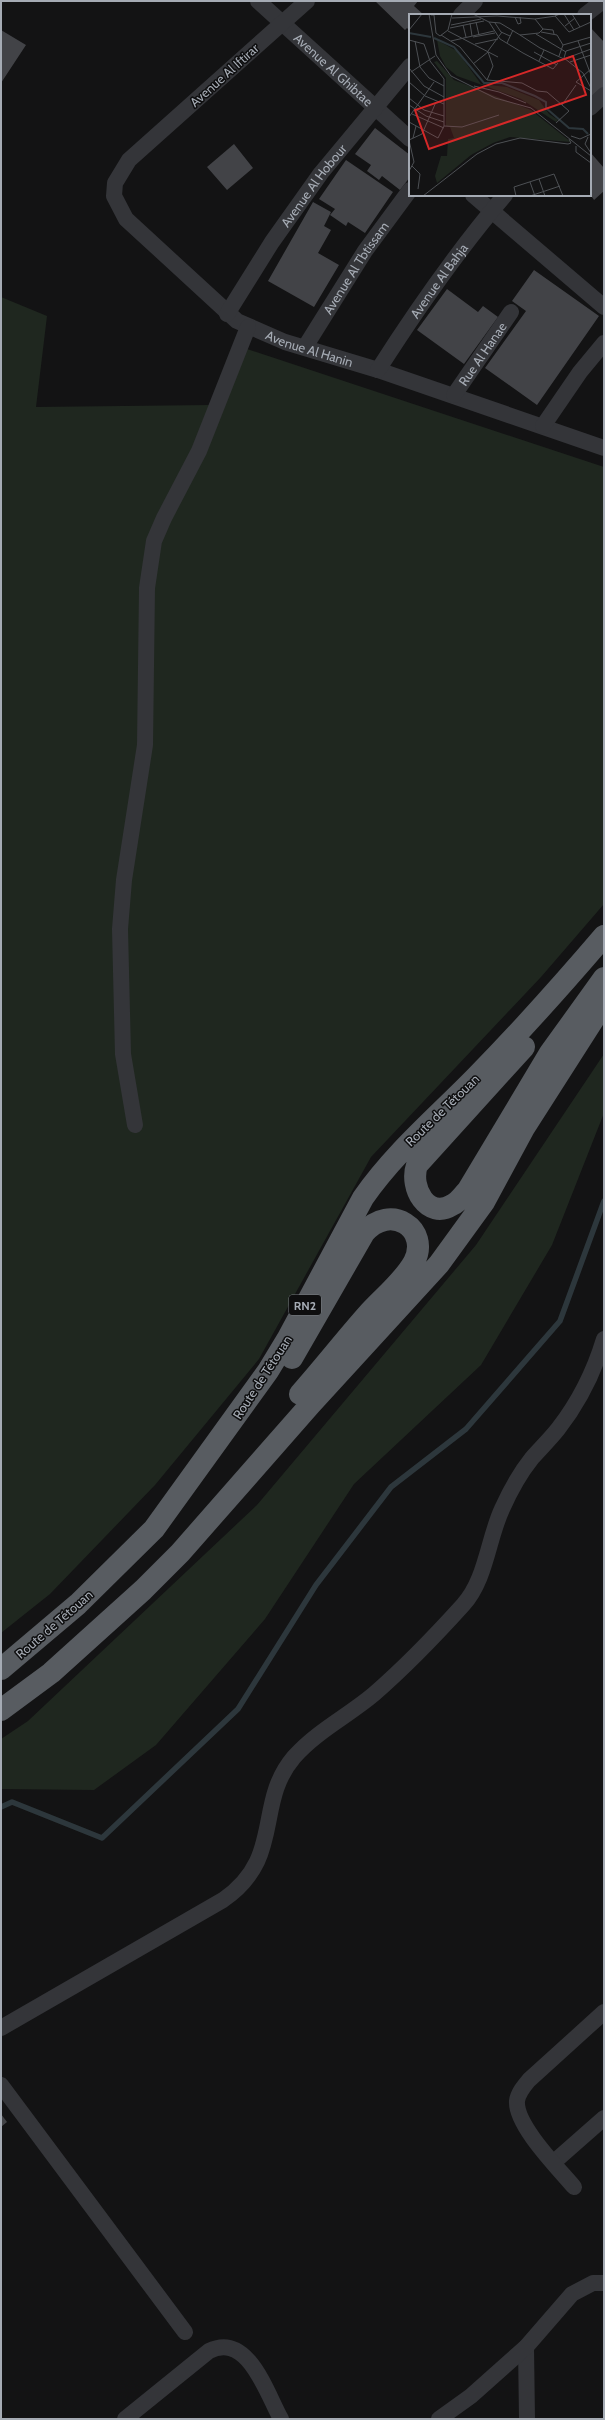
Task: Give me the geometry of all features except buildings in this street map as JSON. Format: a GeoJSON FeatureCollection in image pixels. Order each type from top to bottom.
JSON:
{"type":"FeatureCollection","features":[{"type":"Feature","properties":{"kind":"highway","name":"Route de Tétouan"},"geometry":{"type":"LineString","coordinates":[[1,1669],[78,1604],[154,1529],[268,1371],[288,1338],[352,1218],[376,1178],[407,1144],[532,1019],[604,936]]}},
{"type":"Feature","properties":{"kind":"highway"},"geometry":{"type":"LineString","coordinates":[[604,953],[499,1076],[421,1159],[417,1165],[414,1180],[418,1194],[423,1200],[436,1207],[444,1208],[451,1206],[464,1195],[550,1054],[604,978]]}},
{"type":"Feature","properties":{"kind":"highway"},"geometry":{"type":"LineString","coordinates":[[1,1710],[51,1672],[99,1632],[180,1553],[310,1404],[424,1282],[456,1242],[484,1202],[524,1128],[604,1003]]}},
{"type":"Feature","properties":{"kind":"highway"},"geometry":{"type":"LineString","coordinates":[[154,1529],[230,1445],[263,1401],[304,1339],[364,1233],[382,1218],[390,1218],[406,1224],[412,1230],[418,1245],[417,1254],[407,1273],[367,1316],[276,1423],[180,1553]]}},
{"type":"Feature","properties":{"kind":"street","name":"Avenue Al Ghibtae"},"geometry":{"type":"LineString","coordinates":[[258,1],[283,22],[409,138]]}},
{"type":"Feature","properties":{"kind":"street","name":"Avenue Al Iftirar"},"geometry":{"type":"LineString","coordinates":[[141,148],[307,1]]}},
{"type":"Feature","properties":{"kind":"street"},"geometry":{"type":"LineString","coordinates":[[462,14],[474,1]]}},
{"type":"Feature","properties":{"kind":"street"},"geometry":{"type":"LineString","coordinates":[[586,14],[602,2]]}},
{"type":"Feature","properties":{"kind":"street","name":"Avenue Al Hobour"},"geometry":{"type":"LineString","coordinates":[[227,314],[272,242],[316,179],[374,107],[409,67]]}},
{"type":"Feature","properties":{"kind":"street"},"geometry":{"type":"LineString","coordinates":[[591,107],[604,95]]}},
{"type":"Feature","properties":{"kind":"street","name":"Avenue Al Hanin"},"geometry":{"type":"LineString","coordinates":[[141,148],[121,170],[115,183],[114,196],[119,208],[126,219],[227,314],[248,327],[454,395],[604,448]]}},
{"type":"Feature","properties":{"kind":"street","name":"Avenue Al Tbtissam"},"geometry":{"type":"LineString","coordinates":[[305,347],[365,251],[409,191]]}},
{"type":"Feature","properties":{"kind":"street"},"geometry":{"type":"LineString","coordinates":[[474,196],[604,307]]}},
{"type":"Feature","properties":{"kind":"street","name":"Avenue Al Bahja"},"geometry":{"type":"LineString","coordinates":[[378,370],[413,315],[450,262],[504,196]]}},
{"type":"Feature","properties":{"kind":"street","name":"Rue Al Hanae"},"geometry":{"type":"LineString","coordinates":[[454,395],[511,312]]}},
{"type":"Feature","properties":{"kind":"street"},"geometry":{"type":"LineString","coordinates":[[135,1125],[123,1054],[120,929],[124,880],[145,746],[147,588],[149,562],[154,541],[164,518],[199,451],[248,327]]}},
{"type":"Feature","properties":{"kind":"street"},"geometry":{"type":"LineString","coordinates":[[543,426],[580,372],[604,343]]}},
{"type":"Feature","properties":{"kind":"street"},"geometry":{"type":"LineString","coordinates":[[1,2028],[223,1900],[246,1881],[261,1856],[273,1800],[283,1775],[294,1758],[313,1739],[373,1695],[455,1614],[474,1590],[502,1510],[514,1485],[531,1459],[558,1429],[580,1398],[596,1365],[604,1339]]}},
{"type":"Feature","properties":{"kind":"street"},"geometry":{"type":"LineString","coordinates":[[574,2188],[526,2127],[518,2113],[518,2100],[529,2080],[604,2012]]}},
{"type":"Feature","properties":{"kind":"street"},"geometry":{"type":"LineString","coordinates":[[1,2085],[184,2332]]}},
{"type":"Feature","properties":{"kind":"street"},"geometry":{"type":"LineString","coordinates":[[554,2162],[604,2118]]}},
{"type":"Feature","properties":{"kind":"street"},"geometry":{"type":"LineString","coordinates":[[439,2419],[471,2396],[526,2347],[572,2294],[593,2283],[604,2283]]}},
{"type":"Feature","properties":{"kind":"street"},"geometry":{"type":"LineString","coordinates":[[125,2419],[209,2351],[225,2347],[234,2348],[248,2358],[281,2419]]}},
{"type":"Feature","properties":{"kind":"street"},"geometry":{"type":"LineString","coordinates":[[526,2347],[527,2419]]}},
{"type":"Feature","properties":{"kind":"shaded area"},"geometry":{"type":"Polygon","coordinates":[[[1,297],[47,316],[36,407],[211,405],[244,348],[604,467],[604,904],[541,977],[371,1157],[259,1359],[155,1485],[50,1594],[1,1633],[1,297]]]}},
{"type":"Feature","properties":{"kind":"shaded area"},"geometry":{"type":"Polygon","coordinates":[[[604,1054],[604,1113],[552,1245],[481,1365],[354,1484],[265,1619],[156,1745],[94,1790],[1,1789],[1,1739],[28,1721],[257,1505],[476,1245],[604,1054]]]}},
{"type":"Feature","properties":{"kind":"waterway"},"geometry":{"type":"LineString","coordinates":[[1,1807],[12,1802],[102,1838],[238,1709],[316,1585],[391,1487],[466,1429],[560,1321],[604,1201]]}}]}
